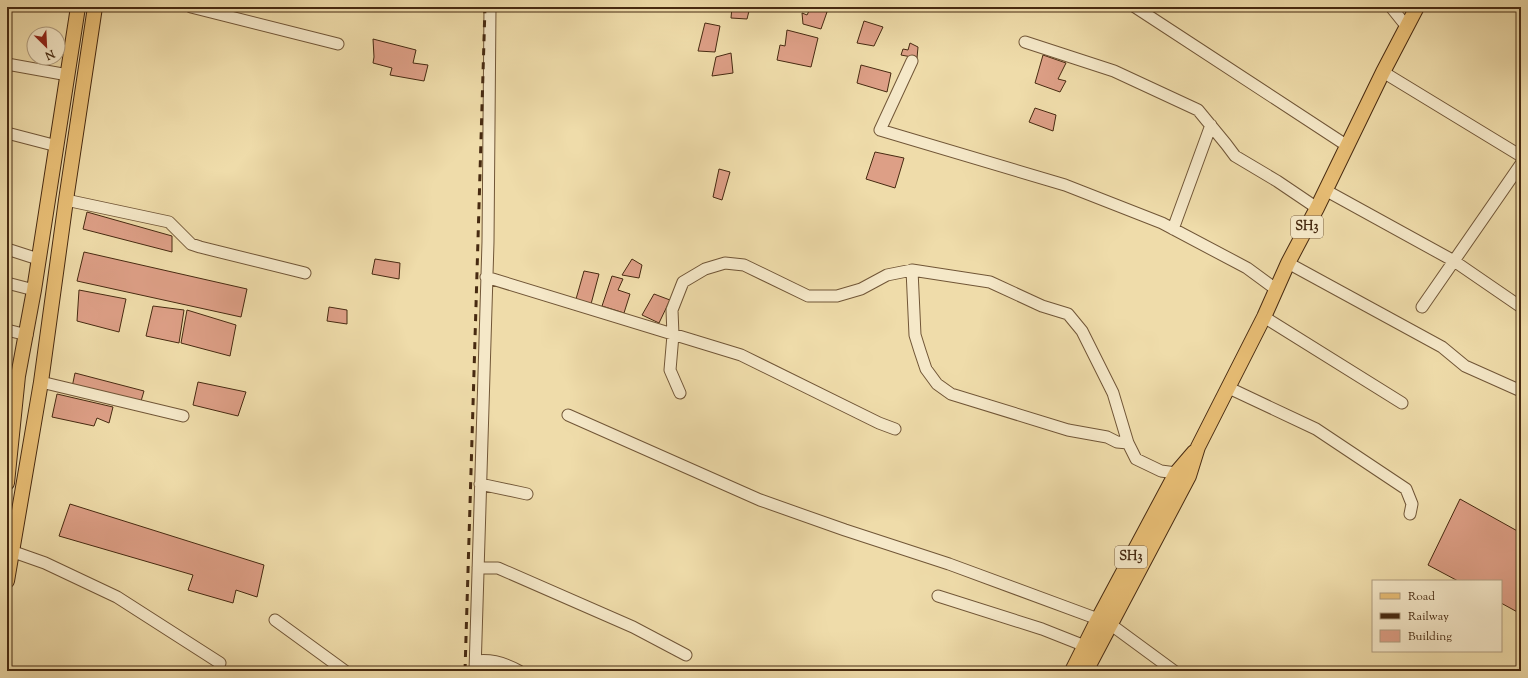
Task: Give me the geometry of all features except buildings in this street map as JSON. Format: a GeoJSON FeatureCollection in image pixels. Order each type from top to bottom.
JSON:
{"type":"FeatureCollection","features":[{"type":"Feature","properties":{"kind":"main road"},"geometry":{"type":"LineString","coordinates":[[7,483],[18,376],[27,335],[78,7]]}},
{"type":"Feature","properties":{"kind":"main road"},"geometry":{"type":"LineString","coordinates":[[7,581],[41,382],[95,7]]}},
{"type":"Feature","properties":{"kind":"main road","name":"SH3"},"geometry":{"type":"LineString","coordinates":[[1072,671],[1085,646],[1104,621],[1189,476],[1198,447],[1264,317],[1288,263],[1317,208],[1346,145],[1417,7]]}},
{"type":"Feature","properties":{"kind":"main road","name":"SH3"},"geometry":{"type":"LineString","coordinates":[[1090,669],[1104,621],[1176,473],[1198,447]]}},
{"type":"Feature","properties":{"kind":"street"},"geometry":{"type":"LineString","coordinates":[[191,7],[338,44]]}},
{"type":"Feature","properties":{"kind":"street"},"geometry":{"type":"LineString","coordinates":[[476,666],[486,277],[490,7]]}},
{"type":"Feature","properties":{"kind":"street"},"geometry":{"type":"LineString","coordinates":[[1135,7],[1346,145]]}},
{"type":"Feature","properties":{"kind":"street"},"geometry":{"type":"LineString","coordinates":[[1391,7],[1407,27]]}},
{"type":"Feature","properties":{"kind":"street"},"geometry":{"type":"LineString","coordinates":[[1025,42],[1114,71],[1198,110],[1235,156],[1317,208]]}},
{"type":"Feature","properties":{"kind":"street"},"geometry":{"type":"LineString","coordinates":[[912,61],[880,130],[1065,185],[1162,223],[1247,268],[1277,290]]}},
{"type":"Feature","properties":{"kind":"street"},"geometry":{"type":"LineString","coordinates":[[7,64],[68,75]]}},
{"type":"Feature","properties":{"kind":"street"},"geometry":{"type":"LineString","coordinates":[[1383,72],[1521,156]]}},
{"type":"Feature","properties":{"kind":"street"},"geometry":{"type":"LineString","coordinates":[[1173,229],[1211,125]]}},
{"type":"Feature","properties":{"kind":"street"},"geometry":{"type":"LineString","coordinates":[[7,133],[57,146]]}},
{"type":"Feature","properties":{"kind":"street"},"geometry":{"type":"LineString","coordinates":[[1422,307],[1521,164]]}},
{"type":"Feature","properties":{"kind":"street"},"geometry":{"type":"LineString","coordinates":[[1325,190],[1454,261],[1521,306]]}},
{"type":"Feature","properties":{"kind":"street"},"geometry":{"type":"LineString","coordinates":[[66,200],[169,222],[191,244],[305,273]]}},
{"type":"Feature","properties":{"kind":"street"},"geometry":{"type":"LineString","coordinates":[[7,249],[38,259]]}},
{"type":"Feature","properties":{"kind":"street"},"geometry":{"type":"LineString","coordinates":[[680,393],[670,370],[673,335],[672,310],[683,282],[705,269],[725,263],[744,264],[808,296],[837,296],[861,289],[887,275],[912,270],[990,282],[1042,306],[1068,314],[1082,331],[1113,393],[1128,443],[1136,459],[1161,471],[1176,473]]}},
{"type":"Feature","properties":{"kind":"street"},"geometry":{"type":"LineString","coordinates":[[1288,263],[1442,347],[1465,366],[1521,391]]}},
{"type":"Feature","properties":{"kind":"street"},"geometry":{"type":"LineString","coordinates":[[912,270],[915,336],[926,369],[937,384],[951,394],[1068,430],[1106,437],[1118,442],[1128,443]]}},
{"type":"Feature","properties":{"kind":"street"},"geometry":{"type":"LineString","coordinates":[[486,277],[741,356],[879,423],[895,429]]}},
{"type":"Feature","properties":{"kind":"street"},"geometry":{"type":"LineString","coordinates":[[7,283],[34,290]]}},
{"type":"Feature","properties":{"kind":"street"},"geometry":{"type":"LineString","coordinates":[[1264,317],[1402,404]]}},
{"type":"Feature","properties":{"kind":"street"},"geometry":{"type":"LineString","coordinates":[[7,330],[27,335]]}},
{"type":"Feature","properties":{"kind":"street"},"geometry":{"type":"LineString","coordinates":[[41,382],[182,416]]}},
{"type":"Feature","properties":{"kind":"street"},"geometry":{"type":"LineString","coordinates":[[1229,388],[1316,429],[1406,489],[1412,504],[1410,514]]}},
{"type":"Feature","properties":{"kind":"street"},"geometry":{"type":"LineString","coordinates":[[568,415],[760,500],[845,530],[950,564],[1104,621],[1174,671]]}},
{"type":"Feature","properties":{"kind":"street"},"geometry":{"type":"LineString","coordinates":[[480,484],[527,494]]}},
{"type":"Feature","properties":{"kind":"street"},"geometry":{"type":"LineString","coordinates":[[11,551],[45,563],[117,597],[220,663]]}},
{"type":"Feature","properties":{"kind":"street"},"geometry":{"type":"LineString","coordinates":[[478,568],[498,568],[633,627],[686,655]]}},
{"type":"Feature","properties":{"kind":"street"},"geometry":{"type":"LineString","coordinates":[[938,596],[1042,629],[1085,646]]}},
{"type":"Feature","properties":{"kind":"street"},"geometry":{"type":"LineString","coordinates":[[275,620],[345,671]]}},
{"type":"Feature","properties":{"kind":"street"},"geometry":{"type":"LineString","coordinates":[[476,666],[484,660],[507,664],[518,671]]}},
{"type":"Feature","properties":{"kind":"railway"},"geometry":{"type":"LineString","coordinates":[[465,671],[485,7]]}}]}
